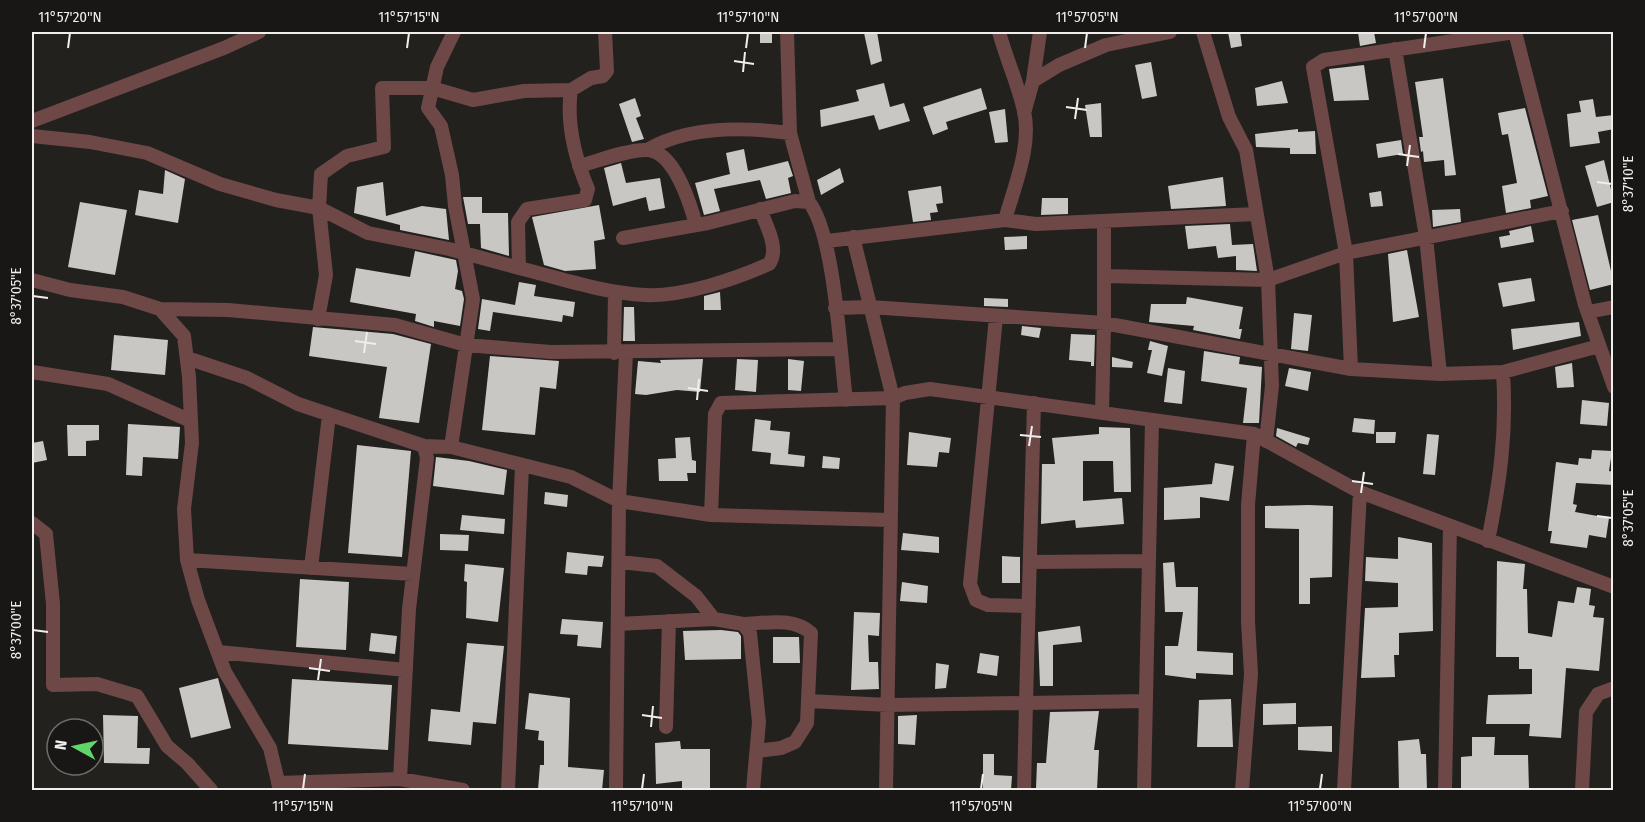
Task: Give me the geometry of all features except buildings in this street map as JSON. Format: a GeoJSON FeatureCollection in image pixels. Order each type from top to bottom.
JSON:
{"type":"FeatureCollection","features":[{"type":"Feature","properties":{"kind":"street"},"geometry":{"type":"LineString","coordinates":[[32,121],[224,48],[259,32]]}},
{"type":"Feature","properties":{"kind":"street"},"geometry":{"type":"LineString","coordinates":[[452,447],[473,299],[441,126],[428,108],[437,67],[454,32]]}},
{"type":"Feature","properties":{"kind":"street"},"geometry":{"type":"LineString","coordinates":[[318,319],[326,275],[319,208],[321,174],[347,156],[384,147],[382,88],[432,88],[473,100],[524,91],[571,90],[607,71],[605,32]]}},
{"type":"Feature","properties":{"kind":"street"},"geometry":{"type":"LineString","coordinates":[[787,32],[790,133],[809,202],[815,210],[827,241],[846,400]]}},
{"type":"Feature","properties":{"kind":"street"},"geometry":{"type":"LineString","coordinates":[[999,32],[1024,113]]}},
{"type":"Feature","properties":{"kind":"street"},"geometry":{"type":"LineString","coordinates":[[1005,220],[1020,166],[1024,140],[1024,113],[1033,81],[1040,32]]}},
{"type":"Feature","properties":{"kind":"street"},"geometry":{"type":"LineString","coordinates":[[1033,81],[1059,65],[1106,45],[1170,32]]}},
{"type":"Feature","properties":{"kind":"street"},"geometry":{"type":"LineString","coordinates":[[1203,32],[1229,117],[1246,150],[1268,280],[1272,386],[1248,505],[1248,621],[1251,674],[1242,790]]}},
{"type":"Feature","properties":{"kind":"street"},"geometry":{"type":"LineString","coordinates":[[1351,369],[1346,253],[1313,66],[1324,60],[1515,32],[1588,312],[1614,387]]}},
{"type":"Feature","properties":{"kind":"street"},"geometry":{"type":"LineString","coordinates":[[1395,50],[1426,237],[1440,374]]}},
{"type":"Feature","properties":{"kind":"street"},"geometry":{"type":"LineString","coordinates":[[519,268],[518,222],[527,209],[585,200],[588,189],[579,166],[568,112],[571,90]]}},
{"type":"Feature","properties":{"kind":"street"},"geometry":{"type":"LineString","coordinates":[[579,166],[647,150],[659,143],[716,130],[790,133]]}},
{"type":"Feature","properties":{"kind":"street"},"geometry":{"type":"LineString","coordinates":[[32,136],[90,142],[147,153],[220,184],[276,200],[319,208],[368,233],[464,253],[615,292],[647,295],[683,291],[770,264],[773,258],[773,245],[760,209]]}},
{"type":"Feature","properties":{"kind":"street"},"geometry":{"type":"LineString","coordinates":[[647,150],[660,153],[675,173],[689,199],[696,225]]}},
{"type":"Feature","properties":{"kind":"street"},"geometry":{"type":"LineString","coordinates":[[624,238],[696,225],[795,201],[809,202]]}},
{"type":"Feature","properties":{"kind":"street"},"geometry":{"type":"LineString","coordinates":[[1104,276],[1268,280],[1346,253],[1562,211]]}},
{"type":"Feature","properties":{"kind":"street"},"geometry":{"type":"LineString","coordinates":[[827,241],[1005,220],[1036,224],[1256,214]]}},
{"type":"Feature","properties":{"kind":"street"},"geometry":{"type":"LineString","coordinates":[[1102,413],[1104,221]]}},
{"type":"Feature","properties":{"kind":"street"},"geometry":{"type":"LineString","coordinates":[[853,237],[893,398],[886,790]]}},
{"type":"Feature","properties":{"kind":"street"},"geometry":{"type":"LineString","coordinates":[[32,280],[70,290],[123,297],[160,309],[228,310],[395,325],[466,345],[551,352],[620,353],[840,349]]}},
{"type":"Feature","properties":{"kind":"street"},"geometry":{"type":"LineString","coordinates":[[615,292],[620,353],[620,562],[616,790]]}},
{"type":"Feature","properties":{"kind":"street"},"geometry":{"type":"LineString","coordinates":[[835,308],[870,307],[1104,323],[1351,369],[1440,374],[1503,372],[1599,346]]}},
{"type":"Feature","properties":{"kind":"street"},"geometry":{"type":"LineString","coordinates":[[1588,312],[1614,307]]}},
{"type":"Feature","properties":{"kind":"street"},"geometry":{"type":"LineString","coordinates":[[160,309],[184,336],[187,358],[192,443],[184,509],[188,560],[198,600],[225,672],[270,748],[279,787],[400,779],[463,790]]}},
{"type":"Feature","properties":{"kind":"street"},"geometry":{"type":"LineString","coordinates":[[996,317],[986,396],[970,584],[976,600],[988,605],[1029,606]]}},
{"type":"Feature","properties":{"kind":"street"},"geometry":{"type":"LineString","coordinates":[[187,358],[247,378],[298,404],[329,415],[424,446],[452,447],[571,477],[619,501],[711,515],[890,520]]}},
{"type":"Feature","properties":{"kind":"street"},"geometry":{"type":"LineString","coordinates":[[32,372],[108,384],[191,422]]}},
{"type":"Feature","properties":{"kind":"street"},"geometry":{"type":"LineString","coordinates":[[1488,541],[1503,458],[1502,433],[1506,414],[1503,372]]}},
{"type":"Feature","properties":{"kind":"street"},"geometry":{"type":"LineString","coordinates":[[711,515],[715,414],[721,403],[893,398],[905,393],[930,389],[1260,437],[1360,492],[1614,587]]}},
{"type":"Feature","properties":{"kind":"street"},"geometry":{"type":"LineString","coordinates":[[1024,790],[1034,403]]}},
{"type":"Feature","properties":{"kind":"street"},"geometry":{"type":"LineString","coordinates":[[311,568],[329,415]]}},
{"type":"Feature","properties":{"kind":"street"},"geometry":{"type":"LineString","coordinates":[[1144,790],[1152,420]]}},
{"type":"Feature","properties":{"kind":"street"},"geometry":{"type":"LineString","coordinates":[[400,779],[413,574],[427,458],[424,446]]}},
{"type":"Feature","properties":{"kind":"street"},"geometry":{"type":"LineString","coordinates":[[508,790],[522,466]]}},
{"type":"Feature","properties":{"kind":"street"},"geometry":{"type":"LineString","coordinates":[[1344,790],[1360,492]]}},
{"type":"Feature","properties":{"kind":"street"},"geometry":{"type":"LineString","coordinates":[[32,523],[46,534],[53,604],[52,685],[97,684],[137,696],[167,746],[187,763],[211,790]]}},
{"type":"Feature","properties":{"kind":"street"},"geometry":{"type":"LineString","coordinates":[[1445,790],[1450,526]]}},
{"type":"Feature","properties":{"kind":"street"},"geometry":{"type":"LineString","coordinates":[[188,560],[413,574]]}},
{"type":"Feature","properties":{"kind":"street"},"geometry":{"type":"LineString","coordinates":[[1030,562],[1149,561]]}},
{"type":"Feature","properties":{"kind":"street"},"geometry":{"type":"LineString","coordinates":[[620,562],[657,566],[696,597],[714,619]]}},
{"type":"Feature","properties":{"kind":"street"},"geometry":{"type":"LineString","coordinates":[[618,624],[714,619],[743,624],[792,622],[803,625],[811,633],[807,723],[795,742],[781,748],[757,751]]}},
{"type":"Feature","properties":{"kind":"street"},"geometry":{"type":"LineString","coordinates":[[666,727],[669,621]]}},
{"type":"Feature","properties":{"kind":"street"},"geometry":{"type":"LineString","coordinates":[[743,624],[750,633],[759,722],[753,790]]}},
{"type":"Feature","properties":{"kind":"street"},"geometry":{"type":"LineString","coordinates":[[218,652],[406,670]]}},
{"type":"Feature","properties":{"kind":"street"},"geometry":{"type":"LineString","coordinates":[[1582,790],[1586,712],[1598,694],[1614,688]]}},
{"type":"Feature","properties":{"kind":"street"},"geometry":{"type":"LineString","coordinates":[[808,701],[889,705],[1146,701]]}}]}
